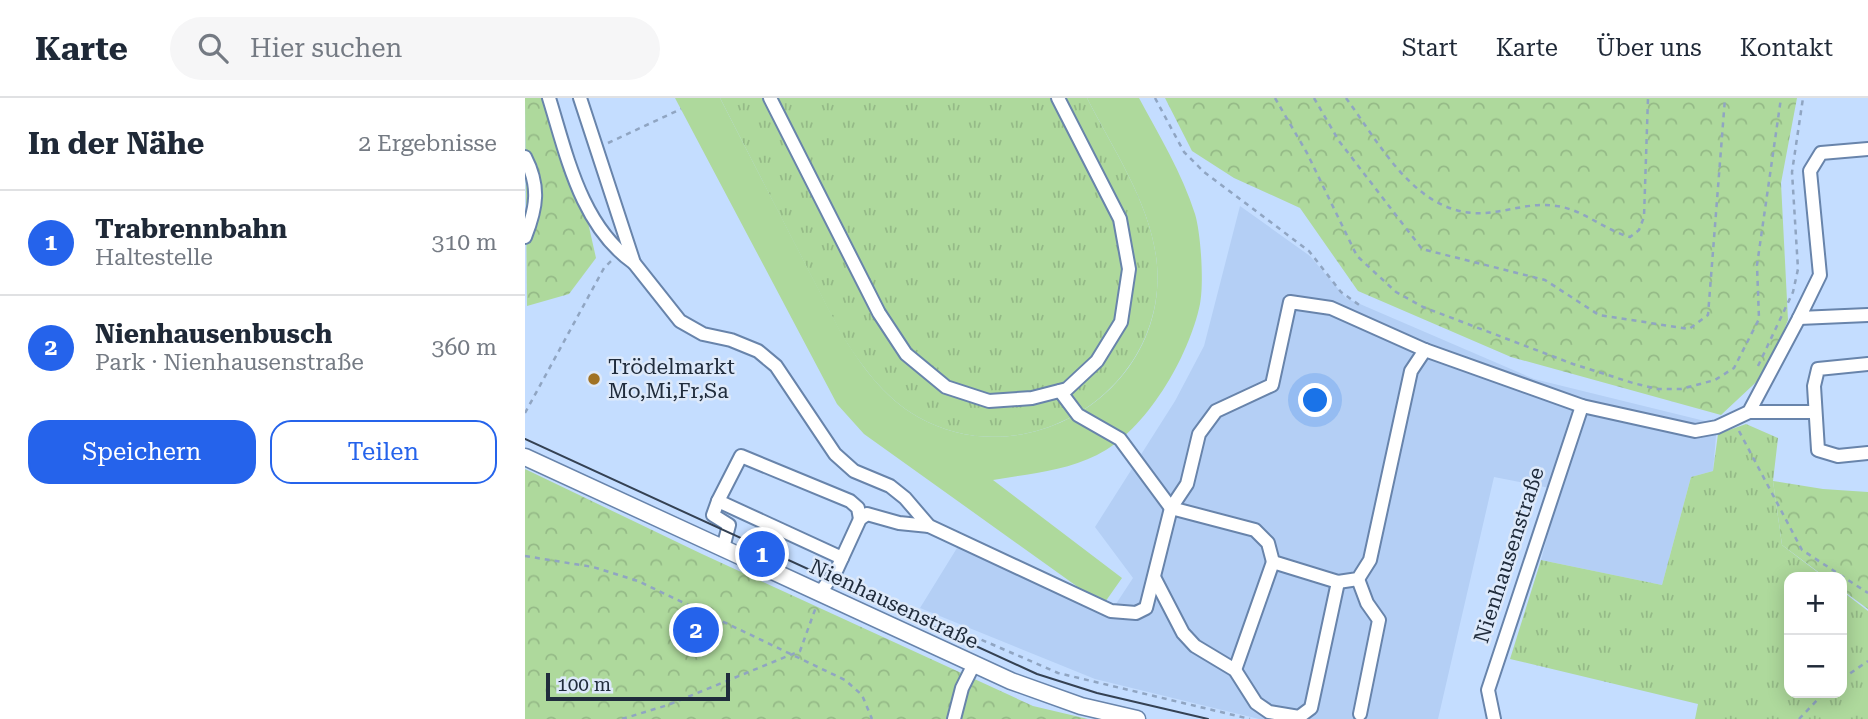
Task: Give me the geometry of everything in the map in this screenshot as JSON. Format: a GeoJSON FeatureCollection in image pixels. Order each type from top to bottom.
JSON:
{"type":"FeatureCollection","features":[{"type":"Feature","properties":{"kind":"main road","name":"Nienhausenstraße"},"geometry":{"type":"LineString","coordinates":[[525,457],[1044,694],[1137,719]]}},
{"type":"Feature","properties":{"kind":"street"},"geometry":{"type":"LineString","coordinates":[[549,98],[589,213],[619,252],[634,263],[680,321],[703,334],[731,340],[758,351],[776,366],[835,454],[854,471],[890,486],[905,498],[929,526]]}},
{"type":"Feature","properties":{"kind":"street"},"geometry":{"type":"LineString","coordinates":[[580,98],[634,263]]}},
{"type":"Feature","properties":{"kind":"street"},"geometry":{"type":"LineString","coordinates":[[771,98],[879,313],[906,354],[946,387],[989,401],[1032,398],[1067,389],[1097,361],[1121,322],[1129,269],[1120,219],[1058,98]]}},
{"type":"Feature","properties":{"kind":"street"},"geometry":{"type":"LineString","coordinates":[[1749,412],[1820,275],[1810,171],[1814,160],[1821,153],[1868,149]]}},
{"type":"Feature","properties":{"kind":"street"},"geometry":{"type":"LineString","coordinates":[[525,157],[532,170],[537,208],[525,237]]}},
{"type":"Feature","properties":{"kind":"street"},"geometry":{"type":"LineString","coordinates":[[820,593],[842,558],[860,519],[867,514],[899,523],[929,526],[1111,611],[1136,613],[1146,608],[1171,508],[1187,484],[1199,433],[1216,411],[1272,385],[1290,302],[1331,308],[1425,351],[1582,406],[1695,430],[1717,427],[1749,412],[1814,412]]}},
{"type":"Feature","properties":{"kind":"street"},"geometry":{"type":"LineString","coordinates":[[1799,318],[1868,315]]}},
{"type":"Feature","properties":{"kind":"street"},"geometry":{"type":"LineString","coordinates":[[1360,713],[1379,620],[1367,603],[1359,579],[1370,560],[1411,372],[1425,351]]}},
{"type":"Feature","properties":{"kind":"street"},"geometry":{"type":"LineString","coordinates":[[1868,364],[1818,369],[1814,412],[1818,450],[1838,456],[1868,453]]}},
{"type":"Feature","properties":{"kind":"street"},"geometry":{"type":"LineString","coordinates":[[1060,391],[1078,415],[1120,439],[1171,508],[1255,530],[1268,543],[1273,562],[1235,670]]}},
{"type":"Feature","properties":{"kind":"street","name":"Nienhausenstraße"},"geometry":{"type":"LineString","coordinates":[[1494,719],[1488,690],[1582,406]]}},
{"type":"Feature","properties":{"kind":"street"},"geometry":{"type":"LineString","coordinates":[[723,548],[729,525],[713,515],[741,456],[850,501],[858,508],[860,519]]}},
{"type":"Feature","properties":{"kind":"street"},"geometry":{"type":"LineString","coordinates":[[718,502],[842,558]]}},
{"type":"Feature","properties":{"kind":"street"},"geometry":{"type":"LineString","coordinates":[[1273,562],[1338,582],[1359,579]]}},
{"type":"Feature","properties":{"kind":"street"},"geometry":{"type":"LineString","coordinates":[[1155,579],[1183,633],[1195,646],[1235,670],[1256,704],[1269,712],[1299,717],[1311,708],[1338,582]]}},
{"type":"Feature","properties":{"kind":"street"},"geometry":{"type":"LineString","coordinates":[[954,719],[962,688],[974,664]]}},
{"type":"Feature","properties":{"kind":"path"},"geometry":{"type":"LineString","coordinates":[[1155,98],[1184,152],[1204,172],[1309,251],[1341,292],[1367,310]]}},
{"type":"Feature","properties":{"kind":"path"},"geometry":{"type":"LineString","coordinates":[[1275,98],[1307,153],[1357,256],[1396,292],[1423,307],[1573,364],[1657,389],[1681,389],[1715,380],[1734,368],[1759,319],[1757,265],[1781,98]]}},
{"type":"Feature","properties":{"kind":"path"},"geometry":{"type":"LineString","coordinates":[[1314,98],[1339,141],[1422,249],[1545,280],[1599,315],[1689,329],[1708,315],[1725,98]]}},
{"type":"Feature","properties":{"kind":"path"},"geometry":{"type":"LineString","coordinates":[[1346,98],[1400,170],[1437,203],[1471,213],[1501,212],[1533,204],[1559,206],[1630,237],[1639,230],[1644,217],[1648,98]]}},
{"type":"Feature","properties":{"kind":"path"},"geometry":{"type":"LineString","coordinates":[[1755,374],[1793,292],[1798,269],[1792,172],[1803,98]]}},
{"type":"Feature","properties":{"kind":"path"},"geometry":{"type":"LineString","coordinates":[[607,143],[681,109]]}},
{"type":"Feature","properties":{"kind":"path"},"geometry":{"type":"LineString","coordinates":[[525,414],[604,268],[619,252]]}},
{"type":"Feature","properties":{"kind":"path"},"geometry":{"type":"LineString","coordinates":[[1734,421],[1761,478],[1802,550],[1868,593]]}},
{"type":"Feature","properties":{"kind":"path"},"geometry":{"type":"LineString","coordinates":[[525,556],[593,567],[638,581],[793,654],[854,687],[867,705],[872,719]]}},
{"type":"Feature","properties":{"kind":"path"},"geometry":{"type":"LineString","coordinates":[[832,575],[1058,673],[1250,719]]}},
{"type":"Feature","properties":{"kind":"path"},"geometry":{"type":"LineString","coordinates":[[622,719],[668,705],[793,654],[803,647],[820,593]]}},
{"type":"Feature","properties":{"kind":"path"},"geometry":{"type":"LineString","coordinates":[[1847,676],[1868,661]]}},
{"type":"Feature","properties":{"kind":"path"},"geometry":{"type":"LineString","coordinates":[[1799,719],[1819,698]]}},
{"type":"Feature","properties":{"kind":"shaded area"},"geometry":{"type":"Polygon","coordinates":[[[1240,206],[1310,256],[1346,298],[1534,379],[1717,424],[1713,471],[1691,477],[1662,585],[1541,560],[1560,490],[1494,477],[1438,719],[1259,719],[1095,679],[920,608],[965,535],[1110,613],[1133,578],[1095,527],[1175,401],[1204,346],[1240,206]]]}},
{"type":"Feature","properties":{"kind":"green space"},"geometry":{"type":"Polygon","coordinates":[[[525,98],[547,98],[587,218],[596,258],[569,294],[527,306],[525,98]]]}},
{"type":"Feature","properties":{"kind":"green space"},"geometry":{"type":"Polygon","coordinates":[[[675,98],[720,98],[840,331],[883,390],[918,417],[956,432],[996,437],[1035,431],[1071,417],[1104,395],[1130,366],[1148,330],[1157,290],[1153,239],[1124,166],[1087,98],[1139,98],[1177,169],[1197,223],[1202,284],[1200,304],[1186,347],[1163,390],[1148,411],[1115,444],[1072,465],[993,480],[1122,578],[1103,605],[864,434],[837,404],[675,98]]]}},
{"type":"Feature","properties":{"kind":"green space"},"geometry":{"type":"Polygon","coordinates":[[[720,98],[1087,98],[1135,190],[1153,239],[1157,264],[1157,290],[1148,330],[1129,366],[1103,395],[1071,417],[1034,431],[996,437],[956,432],[905,409],[883,390],[840,332],[720,98]]]}},
{"type":"Feature","properties":{"kind":"green space"},"geometry":{"type":"Polygon","coordinates":[[[1165,98],[1797,98],[1781,183],[1788,320],[1767,372],[1721,415],[1511,357],[1358,291],[1300,208],[1234,178],[1192,151],[1165,98]]]}},
{"type":"Feature","properties":{"kind":"green space"},"geometry":{"type":"Polygon","coordinates":[[[1746,424],[1778,438],[1773,481],[1782,545],[1817,572],[1784,572],[1784,698],[1847,698],[1847,595],[1868,611],[1868,719],[1695,719],[1698,704],[1510,659],[1541,560],[1662,585],[1691,477],[1713,471],[1718,434],[1746,424]]]}},
{"type":"Feature","properties":{"kind":"green space"},"geometry":{"type":"Polygon","coordinates":[[[525,469],[702,554],[1033,706],[1088,719],[525,719],[525,469]]]}},
{"type":"Feature","properties":{"kind":"green space"},"geometry":{"type":"Polygon","coordinates":[[[1773,481],[1823,489],[1868,492],[1868,609],[1847,594],[1847,572],[1818,572],[1782,545],[1773,481]]]}},
{"type":"Feature","properties":{"kind":"tram line"},"geometry":{"type":"LineString","coordinates":[[525,439],[1037,674],[1097,693],[1208,719]]}},
{"type":"Feature","properties":{"kind":"place","name":"Trödelmarkt Mo,Mi,Fr,Sa"},"geometry":{"type":"Point","coordinates":[594,379]}},
{"type":"Feature","properties":{"kind":"place","name":"Trabrennbahn"},"geometry":{"type":"Point","coordinates":[762,554]}},
{"type":"Feature","properties":{"kind":"place","name":"Nienhausenbusch"},"geometry":{"type":"Point","coordinates":[696,630]}}]}
